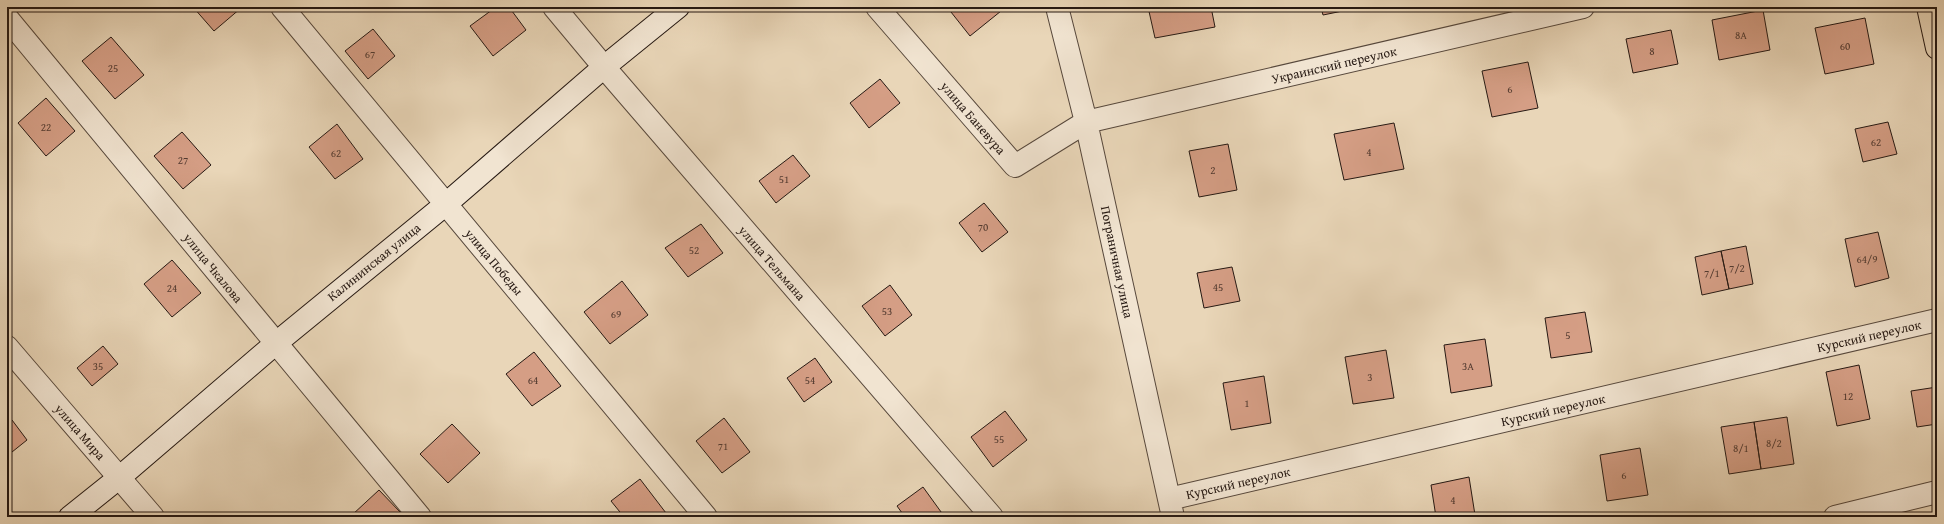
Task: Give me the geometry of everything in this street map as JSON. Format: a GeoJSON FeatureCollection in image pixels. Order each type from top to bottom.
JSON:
{"type":"FeatureCollection","features":[{"type":"Feature","properties":{"kind":"main road"},"geometry":{"type":"LineString","coordinates":[[1928,7],[1937,48]]}},
{"type":"Feature","properties":{"kind":"street","name":"улица Победы"},"geometry":{"type":"LineString","coordinates":[[282,7],[706,517]]}},
{"type":"Feature","properties":{"kind":"street","name":"улица Тельмана"},"geometry":{"type":"LineString","coordinates":[[554,7],[992,517]]}},
{"type":"Feature","properties":{"kind":"street","name":"Калининская улица"},"geometry":{"type":"LineString","coordinates":[[70,517],[120,477],[275,344],[446,204],[604,67],[678,7]]}},
{"type":"Feature","properties":{"kind":"street","name":"улица Баневура"},"geometry":{"type":"LineString","coordinates":[[877,7],[1016,166],[1086,122]]}},
{"type":"Feature","properties":{"kind":"street","name":"Пограничная улица"},"geometry":{"type":"LineString","coordinates":[[1057,7],[1086,122],[1171,508]]}},
{"type":"Feature","properties":{"kind":"street","name":"Украинский переулок"},"geometry":{"type":"LineString","coordinates":[[1086,122],[1583,7]]}},
{"type":"Feature","properties":{"kind":"street","name":"улица Чкалова"},"geometry":{"type":"LineString","coordinates":[[7,18],[275,344],[420,517]]}},
{"type":"Feature","properties":{"kind":"street","name":"Курский переулок"},"geometry":{"type":"LineString","coordinates":[[1171,508],[1937,320]]}},
{"type":"Feature","properties":{"kind":"street","name":"улица Мира"},"geometry":{"type":"LineString","coordinates":[[7,347],[153,517]]}},
{"type":"Feature","properties":{"kind":"street"},"geometry":{"type":"LineString","coordinates":[[1835,517],[1937,492]]}},
{"type":"Feature","properties":{"kind":"building"},"geometry":{"type":"Polygon","coordinates":[[[193,7],[240,7],[241,8],[214,31],[193,7]]]}},
{"type":"Feature","properties":{"kind":"building"},"geometry":{"type":"Polygon","coordinates":[[[496,7],[509,7],[526,30],[493,56],[470,26],[496,7]]]}},
{"type":"Feature","properties":{"kind":"building"},"geometry":{"type":"Polygon","coordinates":[[[947,7],[1006,7],[970,36],[947,7]]]}},
{"type":"Feature","properties":{"kind":"building"},"geometry":{"type":"Polygon","coordinates":[[[1148,7],[1211,7],[1215,27],[1155,38],[1148,7]]]}},
{"type":"Feature","properties":{"kind":"building"},"geometry":{"type":"Polygon","coordinates":[[[1321,7],[1362,7],[1323,15],[1321,7]]]}},
{"type":"Feature","properties":{"kind":"building"},"geometry":{"type":"Polygon","coordinates":[[[1763,10],[1770,50],[1719,60],[1712,20],[1763,10]]]}},
{"type":"Feature","properties":{"kind":"building"},"geometry":{"type":"Polygon","coordinates":[[[1865,18],[1874,64],[1825,74],[1815,28],[1865,18]]]}},
{"type":"Feature","properties":{"kind":"building"},"geometry":{"type":"Polygon","coordinates":[[[373,29],[395,56],[368,79],[345,51],[373,29]]]}},
{"type":"Feature","properties":{"kind":"building"},"geometry":{"type":"Polygon","coordinates":[[[1671,30],[1678,64],[1633,73],[1626,39],[1671,30]]]}},
{"type":"Feature","properties":{"kind":"building"},"geometry":{"type":"Polygon","coordinates":[[[111,37],[144,75],[115,99],[82,61],[111,37]]]}},
{"type":"Feature","properties":{"kind":"building"},"geometry":{"type":"Polygon","coordinates":[[[1528,62],[1538,108],[1492,117],[1482,71],[1528,62]]]}},
{"type":"Feature","properties":{"kind":"building"},"geometry":{"type":"Polygon","coordinates":[[[880,79],[900,103],[869,128],[850,103],[880,79]]]}},
{"type":"Feature","properties":{"kind":"building"},"geometry":{"type":"Polygon","coordinates":[[[46,98],[75,131],[46,156],[18,123],[46,98]]]}},
{"type":"Feature","properties":{"kind":"building"},"geometry":{"type":"Polygon","coordinates":[[[1888,122],[1897,154],[1863,162],[1855,129],[1888,122]]]}},
{"type":"Feature","properties":{"kind":"building"},"geometry":{"type":"Polygon","coordinates":[[[1394,123],[1404,169],[1344,180],[1334,134],[1394,123]]]}},
{"type":"Feature","properties":{"kind":"building"},"geometry":{"type":"Polygon","coordinates":[[[337,124],[363,159],[335,179],[309,147],[337,124]]]}},
{"type":"Feature","properties":{"kind":"building"},"geometry":{"type":"Polygon","coordinates":[[[182,132],[211,165],[183,189],[154,156],[182,132]]]}},
{"type":"Feature","properties":{"kind":"building"},"geometry":{"type":"Polygon","coordinates":[[[1228,144],[1237,190],[1199,197],[1189,151],[1228,144]]]}},
{"type":"Feature","properties":{"kind":"building"},"geometry":{"type":"Polygon","coordinates":[[[793,155],[810,176],[776,203],[759,181],[793,155]]]}},
{"type":"Feature","properties":{"kind":"building"},"geometry":{"type":"Polygon","coordinates":[[[984,203],[1008,232],[982,252],[959,223],[984,203]]]}},
{"type":"Feature","properties":{"kind":"building"},"geometry":{"type":"Polygon","coordinates":[[[701,224],[723,253],[688,277],[665,248],[701,224]]]}},
{"type":"Feature","properties":{"kind":"building"},"geometry":{"type":"Polygon","coordinates":[[[1878,232],[1889,278],[1855,287],[1845,239],[1878,232]]]}},
{"type":"Feature","properties":{"kind":"building"},"geometry":{"type":"Polygon","coordinates":[[[1746,246],[1753,284],[1729,289],[1721,251],[1746,246]]]}},
{"type":"Feature","properties":{"kind":"building"},"geometry":{"type":"Polygon","coordinates":[[[1721,251],[1729,289],[1702,295],[1695,257],[1721,251]]]}},
{"type":"Feature","properties":{"kind":"building"},"geometry":{"type":"Polygon","coordinates":[[[172,260],[201,293],[172,317],[144,284],[172,260]]]}},
{"type":"Feature","properties":{"kind":"building"},"geometry":{"type":"Polygon","coordinates":[[[1232,267],[1240,301],[1204,308],[1197,273],[1232,267]]]}},
{"type":"Feature","properties":{"kind":"building"},"geometry":{"type":"Polygon","coordinates":[[[622,281],[648,315],[610,344],[584,312],[622,281]]]}},
{"type":"Feature","properties":{"kind":"building"},"geometry":{"type":"Polygon","coordinates":[[[890,285],[912,315],[885,336],[862,306],[890,285]]]}},
{"type":"Feature","properties":{"kind":"building"},"geometry":{"type":"Polygon","coordinates":[[[1585,312],[1592,352],[1551,358],[1545,318],[1585,312]]]}},
{"type":"Feature","properties":{"kind":"building"},"geometry":{"type":"Polygon","coordinates":[[[1485,339],[1492,386],[1451,393],[1444,345],[1485,339]]]}},
{"type":"Feature","properties":{"kind":"building"},"geometry":{"type":"Polygon","coordinates":[[[103,346],[118,364],[92,386],[77,368],[103,346]]]}},
{"type":"Feature","properties":{"kind":"building"},"geometry":{"type":"Polygon","coordinates":[[[1386,350],[1394,398],[1353,404],[1345,357],[1386,350]]]}},
{"type":"Feature","properties":{"kind":"building"},"geometry":{"type":"Polygon","coordinates":[[[534,352],[561,386],[532,406],[506,374],[534,352]]]}},
{"type":"Feature","properties":{"kind":"building"},"geometry":{"type":"Polygon","coordinates":[[[815,358],[832,382],[804,402],[787,378],[815,358]]]}},
{"type":"Feature","properties":{"kind":"building"},"geometry":{"type":"Polygon","coordinates":[[[1859,365],[1870,419],[1837,426],[1826,372],[1859,365]]]}},
{"type":"Feature","properties":{"kind":"building"},"geometry":{"type":"Polygon","coordinates":[[[1264,376],[1271,423],[1231,430],[1223,383],[1264,376]]]}},
{"type":"Feature","properties":{"kind":"building"},"geometry":{"type":"Polygon","coordinates":[[[1937,387],[1937,424],[1917,427],[1911,391],[1937,387]]]}},
{"type":"Feature","properties":{"kind":"building"},"geometry":{"type":"Polygon","coordinates":[[[1005,411],[1027,440],[993,467],[971,437],[1005,411]]]}},
{"type":"Feature","properties":{"kind":"building"},"geometry":{"type":"Polygon","coordinates":[[[1787,417],[1794,464],[1761,469],[1754,422],[1787,417]]]}},
{"type":"Feature","properties":{"kind":"building"},"geometry":{"type":"Polygon","coordinates":[[[724,418],[750,452],[722,473],[696,441],[724,418]]]}},
{"type":"Feature","properties":{"kind":"building"},"geometry":{"type":"Polygon","coordinates":[[[12,420],[27,440],[7,456],[7,424],[12,420]]]}},
{"type":"Feature","properties":{"kind":"building"},"geometry":{"type":"Polygon","coordinates":[[[1754,422],[1761,469],[1729,474],[1721,427],[1754,422]]]}},
{"type":"Feature","properties":{"kind":"building"},"geometry":{"type":"Polygon","coordinates":[[[452,424],[480,453],[448,483],[420,454],[452,424]]]}},
{"type":"Feature","properties":{"kind":"building"},"geometry":{"type":"Polygon","coordinates":[[[1640,448],[1648,495],[1607,501],[1600,455],[1640,448]]]}},
{"type":"Feature","properties":{"kind":"building"},"geometry":{"type":"Polygon","coordinates":[[[1469,477],[1475,515],[1465,517],[1436,517],[1431,485],[1469,477]]]}},
{"type":"Feature","properties":{"kind":"building"},"geometry":{"type":"Polygon","coordinates":[[[640,479],[666,513],[660,517],[624,517],[611,501],[640,479]]]}},
{"type":"Feature","properties":{"kind":"building"},"geometry":{"type":"Polygon","coordinates":[[[923,487],[944,516],[943,517],[905,517],[897,506],[923,487]]]}},
{"type":"Feature","properties":{"kind":"building"},"geometry":{"type":"Polygon","coordinates":[[[379,490],[401,513],[396,517],[353,517],[352,515],[379,490]]]}}]}
